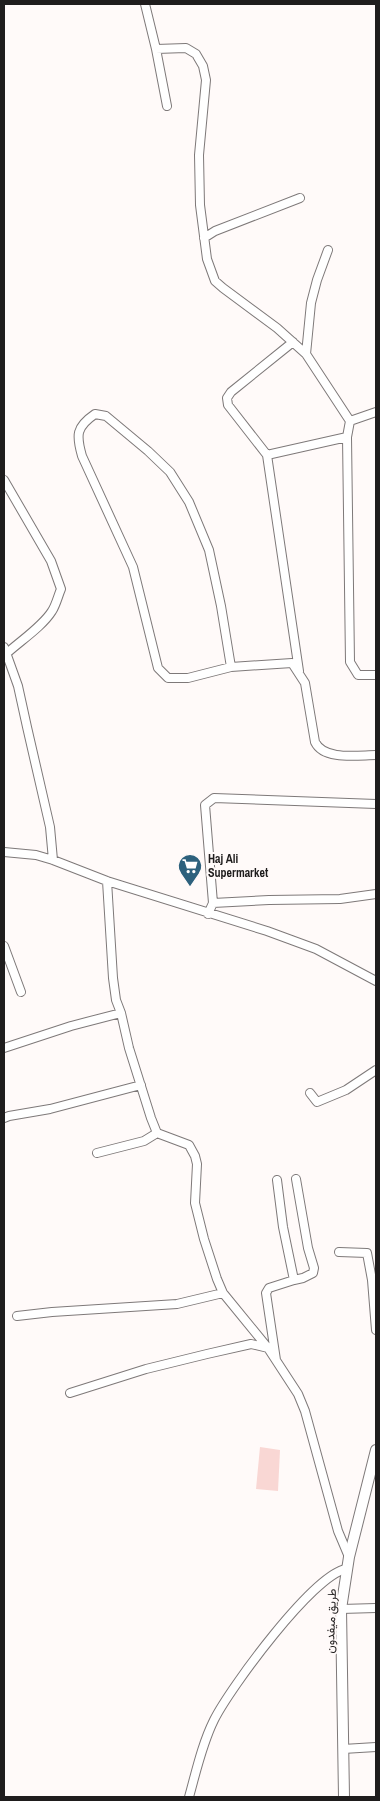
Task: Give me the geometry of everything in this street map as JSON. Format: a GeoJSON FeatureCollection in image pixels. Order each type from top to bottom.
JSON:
{"type":"FeatureCollection","features":[{"type":"Feature","properties":{"kind":"main road","name":"طريق ميفدون"},"geometry":{"type":"LineString","coordinates":[[344,1797],[341,1609],[346,1569],[376,1450]]}},
{"type":"Feature","properties":{"kind":"street"},"geometry":{"type":"LineString","coordinates":[[145,4],[167,106]]}},
{"type":"Feature","properties":{"kind":"street"},"geometry":{"type":"LineString","coordinates":[[156,49],[186,48],[196,54],[203,66],[206,80],[199,155],[200,205],[207,260],[215,281],[278,328],[306,354],[350,421],[347,437],[350,662],[358,675],[376,675]]}},
{"type":"Feature","properties":{"kind":"street"},"geometry":{"type":"LineString","coordinates":[[204,238],[215,231],[300,198]]}},
{"type":"Feature","properties":{"kind":"street"},"geometry":{"type":"LineString","coordinates":[[306,354],[311,303],[328,250]]}},
{"type":"Feature","properties":{"kind":"street"},"geometry":{"type":"LineString","coordinates":[[292,342],[231,392],[227,398],[228,405],[266,455],[300,675]]}},
{"type":"Feature","properties":{"kind":"street"},"geometry":{"type":"LineString","coordinates":[[350,421],[376,412]]}},
{"type":"Feature","properties":{"kind":"street"},"geometry":{"type":"LineString","coordinates":[[231,667],[209,550],[189,502],[170,472],[148,451],[106,416],[95,414],[86,420],[79,429],[78,440],[82,456],[133,567],[158,668],[168,678],[177,679],[231,667],[292,663],[307,691],[317,748],[331,755],[376,755]]}},
{"type":"Feature","properties":{"kind":"street"},"geometry":{"type":"LineString","coordinates":[[266,455],[347,437]]}},
{"type":"Feature","properties":{"kind":"street"},"geometry":{"type":"LineString","coordinates":[[4,480],[52,561],[62,589],[52,611],[40,625],[5,650],[18,686],[50,827],[54,860]]}},
{"type":"Feature","properties":{"kind":"street"},"geometry":{"type":"LineString","coordinates":[[208,914],[213,904],[205,805],[214,798],[376,804]]}},
{"type":"Feature","properties":{"kind":"street"},"geometry":{"type":"LineString","coordinates":[[4,852],[36,855],[54,860],[107,881],[267,931],[316,949],[376,981]]}},
{"type":"Feature","properties":{"kind":"street"},"geometry":{"type":"LineString","coordinates":[[107,881],[116,1000],[151,1118],[157,1133],[189,1145],[197,1159],[195,1203],[204,1239],[223,1293],[268,1348],[298,1394],[305,1411],[338,1531],[349,1557]]}},
{"type":"Feature","properties":{"kind":"street"},"geometry":{"type":"LineString","coordinates":[[213,904],[269,900],[340,900],[376,894]]}},
{"type":"Feature","properties":{"kind":"street"},"geometry":{"type":"LineString","coordinates":[[4,946],[21,992]]}},
{"type":"Feature","properties":{"kind":"street"},"geometry":{"type":"LineString","coordinates":[[4,1048],[71,1026],[121,1013]]}},
{"type":"Feature","properties":{"kind":"street"},"geometry":{"type":"LineString","coordinates":[[310,1093],[317,1102],[346,1090],[376,1070]]}},
{"type":"Feature","properties":{"kind":"street"},"geometry":{"type":"LineString","coordinates":[[4,1118],[50,1109],[141,1085]]}},
{"type":"Feature","properties":{"kind":"street"},"geometry":{"type":"LineString","coordinates":[[97,1153],[144,1141],[157,1133]]}},
{"type":"Feature","properties":{"kind":"street"},"geometry":{"type":"LineString","coordinates":[[277,1362],[266,1293],[269,1288],[303,1278],[313,1273],[314,1268],[308,1248],[296,1179]]}},
{"type":"Feature","properties":{"kind":"street"},"geometry":{"type":"LineString","coordinates":[[277,1180],[283,1227],[294,1280]]}},
{"type":"Feature","properties":{"kind":"street"},"geometry":{"type":"LineString","coordinates":[[339,1252],[367,1253],[372,1280],[376,1330]]}},
{"type":"Feature","properties":{"kind":"street"},"geometry":{"type":"LineString","coordinates":[[17,1316],[177,1304],[223,1293]]}},
{"type":"Feature","properties":{"kind":"street"},"geometry":{"type":"LineString","coordinates":[[70,1393],[146,1368],[251,1344],[268,1348]]}},
{"type":"Feature","properties":{"kind":"street"},"geometry":{"type":"LineString","coordinates":[[189,1797],[205,1743],[214,1721],[227,1700],[268,1642],[299,1606],[335,1573],[346,1569]]}},
{"type":"Feature","properties":{"kind":"street"},"geometry":{"type":"LineString","coordinates":[[341,1609],[376,1608]]}},
{"type":"Feature","properties":{"kind":"street"},"geometry":{"type":"LineString","coordinates":[[343,1749],[376,1747]]}},
{"type":"Feature","properties":{"kind":"shaded area"},"geometry":{"type":"Polygon","coordinates":[[[260,1447],[280,1450],[278,1491],[256,1489],[260,1447]]]}},
{"type":"Feature","properties":{"kind":"place","name":"Haj Ali Supermarket"},"geometry":{"type":"Point","coordinates":[190,887]}}]}
